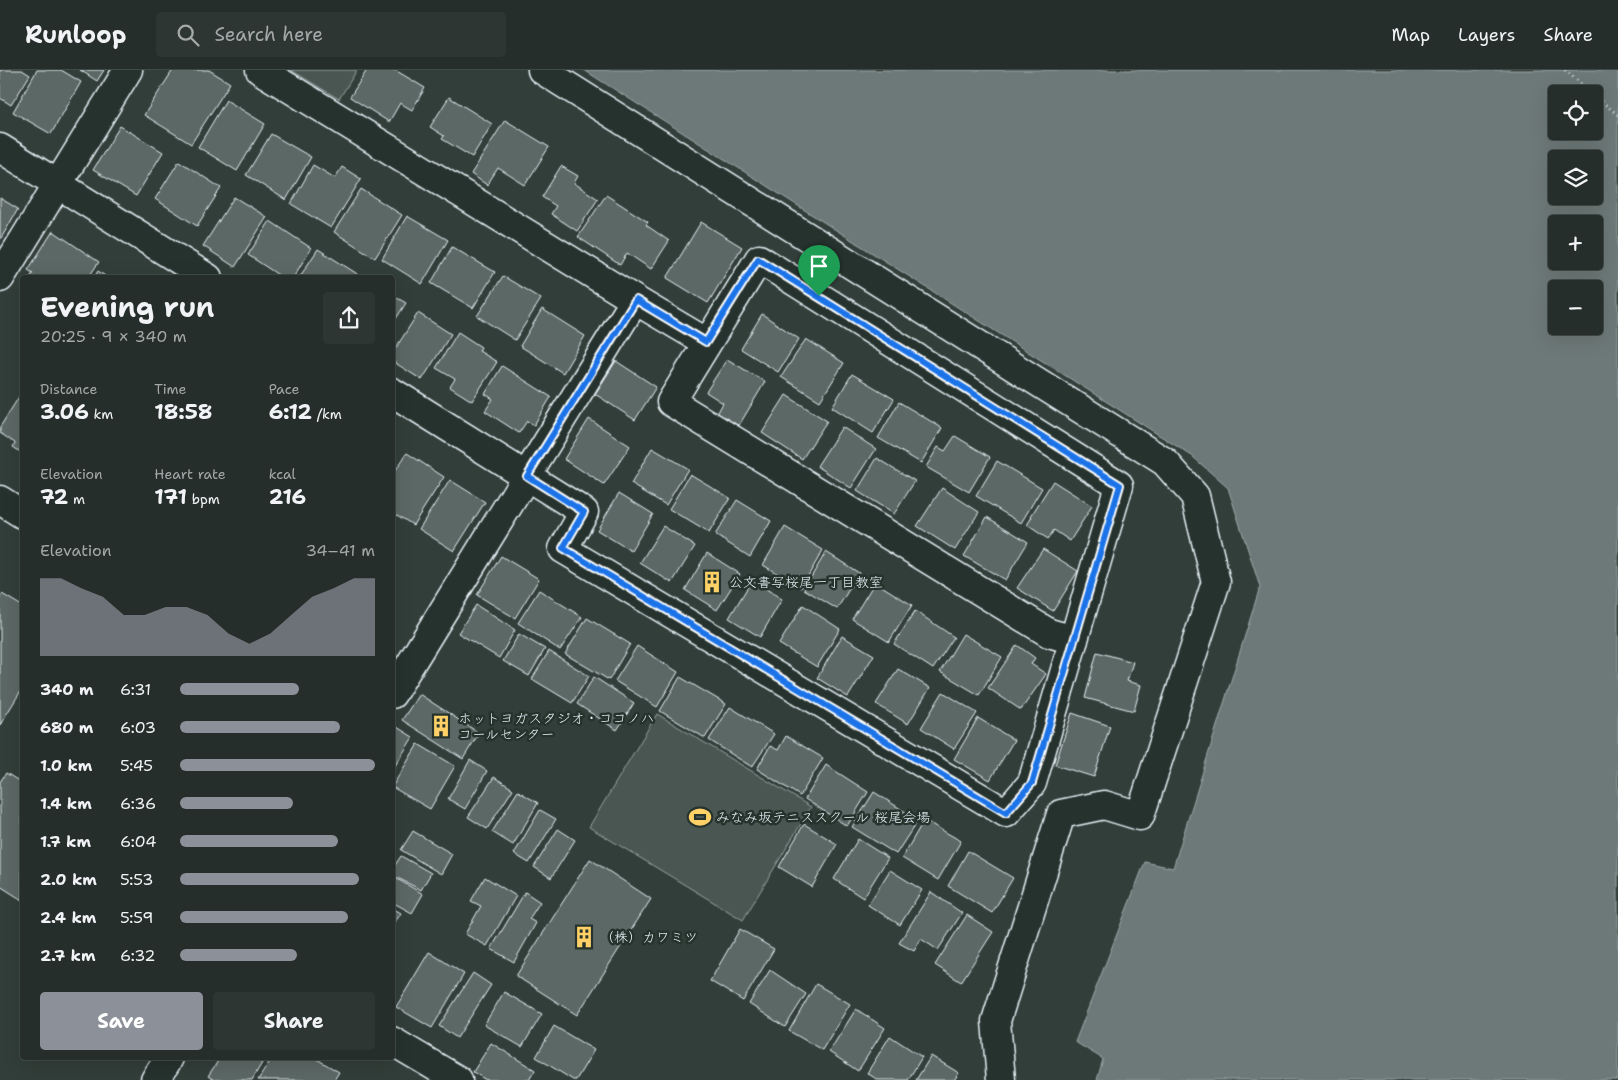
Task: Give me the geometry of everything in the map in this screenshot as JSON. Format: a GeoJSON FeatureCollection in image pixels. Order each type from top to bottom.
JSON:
{"type":"FeatureCollection","features":[{"type":"Feature","properties":{"kind":"street"},"geometry":{"type":"LineString","coordinates":[[0,278],[128,70]]}},
{"type":"Feature","properties":{"kind":"street"},"geometry":{"type":"LineString","coordinates":[[260,70],[706,342]]}},
{"type":"Feature","properties":{"kind":"street"},"geometry":{"type":"LineString","coordinates":[[542,70],[1165,462],[1195,496],[1216,582],[1143,807],[1140,816],[1104,805],[1061,814],[996,1021],[1001,1080]]}},
{"type":"Feature","properties":{"kind":"street"},"geometry":{"type":"LineString","coordinates":[[0,148],[203,275]]}},
{"type":"Feature","properties":{"kind":"street"},"geometry":{"type":"LineString","coordinates":[[395,394],[584,512],[563,548],[1006,813],[1032,783],[1120,485],[758,259],[671,402],[1049,634],[1074,640]]}},
{"type":"Feature","properties":{"kind":"street"},"geometry":{"type":"LineString","coordinates":[[395,689],[636,300]]}},
{"type":"Feature","properties":{"kind":"street"},"geometry":{"type":"LineString","coordinates":[[0,500],[20,513]]}},
{"type":"Feature","properties":{"kind":"street"},"geometry":{"type":"LineString","coordinates":[[395,1043],[458,1080]]}},
{"type":"Feature","properties":{"kind":"street"},"geometry":{"type":"LineString","coordinates":[[155,1080],[168,1060]]}},
{"type":"Feature","properties":{"kind":"path"},"geometry":{"type":"LineString","coordinates":[[1565,70],[1582,85]]}},
{"type":"Feature","properties":{"kind":"path"},"geometry":{"type":"LineString","coordinates":[[1603,102],[1618,115]]}},
{"type":"Feature","properties":{"kind":"shaded area"},"geometry":{"type":"Polygon","coordinates":[[[291,70],[357,70],[339,99],[291,70]]]}},
{"type":"Feature","properties":{"kind":"shaded area"},"geometry":{"type":"Polygon","coordinates":[[[584,70],[1618,70],[1618,1080],[1097,1080],[1103,1059],[1075,1042],[1145,862],[1173,868],[1260,587],[1228,488],[1192,456],[584,70]]]}},
{"type":"Feature","properties":{"kind":"shaded area","name":"みなみ坂テニススクール 桜尾会場"},"geometry":{"type":"Polygon","coordinates":[[[657,714],[811,807],[743,920],[589,827],[657,714]]]}},
{"type":"Feature","properties":{"kind":"building"},"geometry":{"type":"Polygon","coordinates":[[[0,70],[22,70],[30,75],[11,105],[0,98],[0,70]]]}},
{"type":"Feature","properties":{"kind":"building"},"geometry":{"type":"Polygon","coordinates":[[[37,70],[61,70],[81,82],[51,134],[13,112],[37,70]]]}},
{"type":"Feature","properties":{"kind":"building"},"geometry":{"type":"Polygon","coordinates":[[[80,70],[104,70],[97,81],[80,70]]]}},
{"type":"Feature","properties":{"kind":"building"},"geometry":{"type":"Polygon","coordinates":[[[173,70],[209,70],[230,83],[191,144],[144,115],[173,70]]]}},
{"type":"Feature","properties":{"kind":"building"},"geometry":{"type":"Polygon","coordinates":[[[367,70],[395,70],[425,88],[412,110],[400,103],[389,122],[350,97],[367,70]]]}},
{"type":"Feature","properties":{"kind":"building"},"geometry":{"type":"Polygon","coordinates":[[[449,97],[492,124],[472,157],[442,139],[444,136],[430,127],[449,97]]]}},
{"type":"Feature","properties":{"kind":"building"},"geometry":{"type":"Polygon","coordinates":[[[226,100],[265,124],[237,171],[198,147],[226,100]]]}},
{"type":"Feature","properties":{"kind":"building"},"geometry":{"type":"Polygon","coordinates":[[[505,120],[549,147],[525,185],[498,168],[487,185],[471,174],[505,120]]]}},
{"type":"Feature","properties":{"kind":"building"},"geometry":{"type":"Polygon","coordinates":[[[120,126],[163,152],[136,196],[93,170],[120,126]]]}},
{"type":"Feature","properties":{"kind":"building"},"geometry":{"type":"Polygon","coordinates":[[[271,134],[311,157],[286,200],[246,175],[271,134]]]}},
{"type":"Feature","properties":{"kind":"building"},"geometry":{"type":"Polygon","coordinates":[[[179,161],[221,188],[197,226],[155,199],[179,161]]]}},
{"type":"Feature","properties":{"kind":"building"},"geometry":{"type":"Polygon","coordinates":[[[313,165],[335,178],[342,167],[361,179],[331,228],[291,204],[313,165]]]}},
{"type":"Feature","properties":{"kind":"building"},"geometry":{"type":"Polygon","coordinates":[[[561,166],[578,176],[574,183],[598,199],[577,231],[551,214],[556,206],[542,197],[561,166]]]}},
{"type":"Feature","properties":{"kind":"building"},"geometry":{"type":"Polygon","coordinates":[[[361,189],[402,215],[375,258],[334,232],[361,189]]]}},
{"type":"Feature","properties":{"kind":"building"},"geometry":{"type":"Polygon","coordinates":[[[606,195],[648,222],[646,225],[669,241],[651,269],[627,253],[620,265],[578,237],[606,195]]]}},
{"type":"Feature","properties":{"kind":"building"},"geometry":{"type":"Polygon","coordinates":[[[234,197],[267,217],[235,267],[203,246],[234,197]]]}},
{"type":"Feature","properties":{"kind":"building"},"geometry":{"type":"Polygon","coordinates":[[[0,198],[18,209],[0,240],[0,198]]]}},
{"type":"Feature","properties":{"kind":"building"},"geometry":{"type":"Polygon","coordinates":[[[407,216],[448,240],[422,284],[382,259],[407,216]]]}},
{"type":"Feature","properties":{"kind":"building"},"geometry":{"type":"Polygon","coordinates":[[[270,221],[311,248],[295,275],[278,275],[248,255],[270,221]]]}},
{"type":"Feature","properties":{"kind":"building"},"geometry":{"type":"Polygon","coordinates":[[[701,222],[742,247],[708,303],[667,278],[701,222]]]}},
{"type":"Feature","properties":{"kind":"building"},"geometry":{"type":"Polygon","coordinates":[[[53,231],[99,262],[90,275],[32,275],[33,273],[28,270],[53,231]]]}},
{"type":"Feature","properties":{"kind":"building"},"geometry":{"type":"Polygon","coordinates":[[[452,247],[495,272],[473,308],[431,283],[452,247]]]}},
{"type":"Feature","properties":{"kind":"building"},"geometry":{"type":"Polygon","coordinates":[[[318,249],[359,275],[301,275],[318,249]]]}},
{"type":"Feature","properties":{"kind":"building"},"geometry":{"type":"Polygon","coordinates":[[[98,271],[104,275],[96,275],[98,271]]]}},
{"type":"Feature","properties":{"kind":"building"},"geometry":{"type":"Polygon","coordinates":[[[503,276],[541,299],[515,340],[477,316],[503,276]]]}},
{"type":"Feature","properties":{"kind":"building"},"geometry":{"type":"Polygon","coordinates":[[[395,297],[406,303],[395,320],[395,297]]]}},
{"type":"Feature","properties":{"kind":"building"},"geometry":{"type":"Polygon","coordinates":[[[542,309],[585,336],[563,373],[520,346],[542,309]]]}},
{"type":"Feature","properties":{"kind":"building"},"geometry":{"type":"Polygon","coordinates":[[[418,313],[451,334],[422,380],[395,363],[395,349],[418,313]]]}},
{"type":"Feature","properties":{"kind":"building"},"geometry":{"type":"Polygon","coordinates":[[[762,314],[799,339],[778,372],[741,349],[762,314]]]}},
{"type":"Feature","properties":{"kind":"building"},"geometry":{"type":"Polygon","coordinates":[[[458,332],[481,347],[479,351],[497,362],[472,401],[450,387],[455,379],[436,368],[458,332]]]}},
{"type":"Feature","properties":{"kind":"building"},"geometry":{"type":"Polygon","coordinates":[[[806,339],[844,363],[820,401],[781,377],[806,339]]]}},
{"type":"Feature","properties":{"kind":"building"},"geometry":{"type":"Polygon","coordinates":[[[727,359],[765,382],[738,427],[717,414],[723,403],[706,392],[727,359]]]}},
{"type":"Feature","properties":{"kind":"building"},"geometry":{"type":"Polygon","coordinates":[[[616,361],[656,387],[635,420],[595,394],[616,361]]]}},
{"type":"Feature","properties":{"kind":"building"},"geometry":{"type":"Polygon","coordinates":[[[502,366],[551,397],[534,425],[527,421],[519,433],[485,411],[493,399],[485,394],[502,366]]]}},
{"type":"Feature","properties":{"kind":"building"},"geometry":{"type":"Polygon","coordinates":[[[852,374],[894,399],[873,433],[832,407],[852,374]]]}},
{"type":"Feature","properties":{"kind":"building"},"geometry":{"type":"Polygon","coordinates":[[[20,395],[20,452],[13,447],[15,443],[0,433],[0,427],[20,395]]]}},
{"type":"Feature","properties":{"kind":"building"},"geometry":{"type":"Polygon","coordinates":[[[786,395],[827,421],[802,459],[762,433],[786,395]]]}},
{"type":"Feature","properties":{"kind":"building"},"geometry":{"type":"Polygon","coordinates":[[[899,402],[942,428],[921,463],[878,438],[899,402]]]}},
{"type":"Feature","properties":{"kind":"building"},"geometry":{"type":"Polygon","coordinates":[[[589,419],[630,446],[604,485],[564,459],[589,419]]]}},
{"type":"Feature","properties":{"kind":"building"},"geometry":{"type":"Polygon","coordinates":[[[842,427],[876,449],[851,488],[817,466],[842,427]]]}},
{"type":"Feature","properties":{"kind":"building"},"geometry":{"type":"Polygon","coordinates":[[[955,436],[990,457],[969,492],[926,467],[938,447],[945,451],[955,436]]]}},
{"type":"Feature","properties":{"kind":"building"},"geometry":{"type":"Polygon","coordinates":[[[652,448],[688,469],[666,505],[631,484],[652,448]]]}},
{"type":"Feature","properties":{"kind":"building"},"geometry":{"type":"Polygon","coordinates":[[[407,453],[444,477],[413,525],[395,514],[395,471],[407,453]]]}},
{"type":"Feature","properties":{"kind":"building"},"geometry":{"type":"Polygon","coordinates":[[[877,458],[915,481],[894,514],[857,491],[877,458]]]}},
{"type":"Feature","properties":{"kind":"building"},"geometry":{"type":"Polygon","coordinates":[[[997,461],[1042,488],[1021,523],[976,496],[997,461]]]}},
{"type":"Feature","properties":{"kind":"building"},"geometry":{"type":"Polygon","coordinates":[[[690,474],[730,498],[709,533],[669,509],[690,474]]]}},
{"type":"Feature","properties":{"kind":"building"},"geometry":{"type":"Polygon","coordinates":[[[450,480],[485,502],[454,551],[419,529],[450,480]]]}},
{"type":"Feature","properties":{"kind":"building"},"geometry":{"type":"Polygon","coordinates":[[[1053,481],[1092,506],[1070,541],[1054,530],[1048,539],[1027,525],[1053,481]]]}},
{"type":"Feature","properties":{"kind":"building"},"geometry":{"type":"Polygon","coordinates":[[[942,488],[979,512],[955,550],[917,526],[942,488]]]}},
{"type":"Feature","properties":{"kind":"building"},"geometry":{"type":"Polygon","coordinates":[[[619,493],[653,514],[631,551],[597,530],[619,493]]]}},
{"type":"Feature","properties":{"kind":"building"},"geometry":{"type":"Polygon","coordinates":[[[737,500],[771,521],[750,557],[715,535],[737,500]]]}},
{"type":"Feature","properties":{"kind":"building"},"geometry":{"type":"Polygon","coordinates":[[[987,517],[1028,542],[1005,580],[964,556],[987,517]]]}},
{"type":"Feature","properties":{"kind":"building"},"geometry":{"type":"Polygon","coordinates":[[[663,526],[695,546],[672,583],[640,563],[663,526]]]}},
{"type":"Feature","properties":{"kind":"building"},"geometry":{"type":"Polygon","coordinates":[[[785,527],[823,550],[801,588],[763,565],[785,527]]]}},
{"type":"Feature","properties":{"kind":"building"},"geometry":{"type":"Polygon","coordinates":[[[1043,549],[1078,571],[1053,611],[1017,588],[1043,549]]]}},
{"type":"Feature","properties":{"kind":"building"},"geometry":{"type":"Polygon","coordinates":[[[826,552],[859,573],[837,609],[804,589],[826,552]]]}},
{"type":"Feature","properties":{"kind":"building","name":"公文書写桜尾一丁目教室"},"geometry":{"type":"Polygon","coordinates":[[[707,553],[740,574],[717,610],[685,590],[707,553]]]}},
{"type":"Feature","properties":{"kind":"building"},"geometry":{"type":"Polygon","coordinates":[[[501,556],[539,579],[515,618],[477,595],[501,556]]]}},
{"type":"Feature","properties":{"kind":"building"},"geometry":{"type":"Polygon","coordinates":[[[752,580],[782,599],[760,637],[729,618],[752,580]]]}},
{"type":"Feature","properties":{"kind":"building"},"geometry":{"type":"Polygon","coordinates":[[[875,582],[912,605],[889,642],[852,619],[875,582]]]}},
{"type":"Feature","properties":{"kind":"building"},"geometry":{"type":"Polygon","coordinates":[[[539,590],[582,617],[560,650],[518,623],[539,590]]]}},
{"type":"Feature","properties":{"kind":"building"},"geometry":{"type":"Polygon","coordinates":[[[2,594],[20,605],[20,692],[0,725],[0,597],[2,594]]]}},
{"type":"Feature","properties":{"kind":"building"},"geometry":{"type":"Polygon","coordinates":[[[476,605],[515,630],[499,658],[458,633],[476,605]]]}},
{"type":"Feature","properties":{"kind":"building"},"geometry":{"type":"Polygon","coordinates":[[[803,605],[840,629],[817,667],[779,644],[803,605]]]}},
{"type":"Feature","properties":{"kind":"building"},"geometry":{"type":"Polygon","coordinates":[[[915,611],[954,637],[933,669],[894,644],[915,611]]]}},
{"type":"Feature","properties":{"kind":"building"},"geometry":{"type":"Polygon","coordinates":[[[587,618],[630,644],[609,680],[565,654],[587,618]]]}},
{"type":"Feature","properties":{"kind":"building"},"geometry":{"type":"Polygon","coordinates":[[[519,634],[545,649],[529,676],[503,661],[519,634]]]}},
{"type":"Feature","properties":{"kind":"building"},"geometry":{"type":"Polygon","coordinates":[[[963,634],[1002,657],[979,695],[940,672],[963,634]]]}},
{"type":"Feature","properties":{"kind":"building"},"geometry":{"type":"Polygon","coordinates":[[[842,636],[874,655],[848,697],[817,678],[842,636]]]}},
{"type":"Feature","properties":{"kind":"building"},"geometry":{"type":"Polygon","coordinates":[[[1017,645],[1035,658],[1031,664],[1046,674],[1021,710],[988,688],[1017,645]]]}},
{"type":"Feature","properties":{"kind":"building"},"geometry":{"type":"Polygon","coordinates":[[[637,646],[678,672],[657,707],[615,681],[637,646]]]}},
{"type":"Feature","properties":{"kind":"building"},"geometry":{"type":"Polygon","coordinates":[[[549,651],[589,676],[572,703],[532,679],[549,651]]]}},
{"type":"Feature","properties":{"kind":"building"},"geometry":{"type":"Polygon","coordinates":[[[1097,652],[1133,662],[1127,681],[1141,685],[1134,711],[1085,698],[1097,652]]]}},
{"type":"Feature","properties":{"kind":"building"},"geometry":{"type":"Polygon","coordinates":[[[898,669],[930,688],[908,724],[876,704],[898,669]]]}},
{"type":"Feature","properties":{"kind":"building"},"geometry":{"type":"Polygon","coordinates":[[[594,677],[634,703],[617,730],[577,704],[594,677]]]}},
{"type":"Feature","properties":{"kind":"building"},"geometry":{"type":"Polygon","coordinates":[[[680,677],[726,704],[705,738],[660,711],[680,677]]]}},
{"type":"Feature","properties":{"kind":"building"},"geometry":{"type":"Polygon","coordinates":[[[943,692],[977,713],[954,749],[921,728],[943,692]]]}},
{"type":"Feature","properties":{"kind":"building","name":"ホットヨガスタジオ・ココノハ コールセンター"},"geometry":{"type":"Polygon","coordinates":[[[419,694],[479,733],[463,759],[402,720],[419,694]]]}},
{"type":"Feature","properties":{"kind":"building"},"geometry":{"type":"Polygon","coordinates":[[[730,707],[774,734],[752,767],[709,740],[730,707]]]}},
{"type":"Feature","properties":{"kind":"building"},"geometry":{"type":"Polygon","coordinates":[[[1072,713],[1110,726],[1094,777],[1055,765],[1072,713]]]}},
{"type":"Feature","properties":{"kind":"building"},"geometry":{"type":"Polygon","coordinates":[[[978,718],[1014,740],[990,780],[954,759],[978,718]]]}},
{"type":"Feature","properties":{"kind":"building"},"geometry":{"type":"Polygon","coordinates":[[[395,726],[413,737],[395,766],[395,726]]]}},
{"type":"Feature","properties":{"kind":"building"},"geometry":{"type":"Polygon","coordinates":[[[786,736],[823,758],[800,796],[757,769],[770,746],[778,750],[786,736]]]}},
{"type":"Feature","properties":{"kind":"building"},"geometry":{"type":"Polygon","coordinates":[[[418,744],[455,766],[430,809],[395,789],[395,782],[418,744]]]}},
{"type":"Feature","properties":{"kind":"building"},"geometry":{"type":"Polygon","coordinates":[[[470,760],[487,771],[465,809],[448,799],[470,760]]]}},
{"type":"Feature","properties":{"kind":"building"},"geometry":{"type":"Polygon","coordinates":[[[826,765],[868,792],[847,826],[805,799],[826,765]]]}},
{"type":"Feature","properties":{"kind":"building"},"geometry":{"type":"Polygon","coordinates":[[[6,773],[20,782],[20,899],[0,886],[0,782],[6,773]]]}},
{"type":"Feature","properties":{"kind":"building"},"geometry":{"type":"Polygon","coordinates":[[[494,777],[513,789],[487,829],[468,817],[494,777]]]}},
{"type":"Feature","properties":{"kind":"building"},"geometry":{"type":"Polygon","coordinates":[[[518,791],[538,803],[513,845],[492,832],[518,791]]]}},
{"type":"Feature","properties":{"kind":"building"},"geometry":{"type":"Polygon","coordinates":[[[874,792],[918,820],[896,854],[852,827],[874,792]]]}},
{"type":"Feature","properties":{"kind":"building"},"geometry":{"type":"Polygon","coordinates":[[[540,810],[556,819],[529,863],[514,854],[540,810]]]}},
{"type":"Feature","properties":{"kind":"building"},"geometry":{"type":"Polygon","coordinates":[[[924,820],[961,841],[938,880],[902,858],[924,820]]]}},
{"type":"Feature","properties":{"kind":"building"},"geometry":{"type":"Polygon","coordinates":[[[804,824],[837,844],[812,887],[779,867],[804,824]]]}},
{"type":"Feature","properties":{"kind":"building"},"geometry":{"type":"Polygon","coordinates":[[[558,829],[575,840],[551,878],[534,867],[558,829]]]}},
{"type":"Feature","properties":{"kind":"building"},"geometry":{"type":"Polygon","coordinates":[[[413,831],[452,854],[441,874],[401,850],[413,831]]]}},
{"type":"Feature","properties":{"kind":"building"},"geometry":{"type":"Polygon","coordinates":[[[858,839],[888,858],[863,898],[834,879],[858,839]]]}},
{"type":"Feature","properties":{"kind":"building"},"geometry":{"type":"Polygon","coordinates":[[[968,851],[1013,878],[992,913],[948,886],[968,851]]]}},
{"type":"Feature","properties":{"kind":"building"},"geometry":{"type":"Polygon","coordinates":[[[401,856],[431,873],[421,890],[395,877],[395,865],[401,856]]]}},
{"type":"Feature","properties":{"kind":"building","name":"（株）カワミツ"},"geometry":{"type":"Polygon","coordinates":[[[590,859],[651,899],[577,1015],[516,976],[590,859]]]}},
{"type":"Feature","properties":{"kind":"building"},"geometry":{"type":"Polygon","coordinates":[[[890,870],[922,890],[900,925],[868,905],[890,870]]]}},
{"type":"Feature","properties":{"kind":"building"},"geometry":{"type":"Polygon","coordinates":[[[485,877],[516,896],[487,946],[465,934],[481,906],[471,901],[485,877]]]}},
{"type":"Feature","properties":{"kind":"building"},"geometry":{"type":"Polygon","coordinates":[[[395,878],[423,894],[412,913],[395,904],[395,878]]]}},
{"type":"Feature","properties":{"kind":"building"},"geometry":{"type":"Polygon","coordinates":[[[525,892],[540,902],[529,919],[536,923],[514,962],[491,949],[525,892]]]}},
{"type":"Feature","properties":{"kind":"building"},"geometry":{"type":"Polygon","coordinates":[[[931,892],[962,913],[938,950],[921,939],[914,951],[899,943],[931,892]]]}},
{"type":"Feature","properties":{"kind":"building"},"geometry":{"type":"Polygon","coordinates":[[[395,910],[401,913],[395,922],[395,910]]]}},
{"type":"Feature","properties":{"kind":"building"},"geometry":{"type":"Polygon","coordinates":[[[967,915],[993,932],[961,982],[935,965],[967,915]]]}},
{"type":"Feature","properties":{"kind":"building"},"geometry":{"type":"Polygon","coordinates":[[[740,929],[774,949],[743,1001],[710,981],[740,929]]]}},
{"type":"Feature","properties":{"kind":"building"},"geometry":{"type":"Polygon","coordinates":[[[429,952],[464,974],[432,1028],[396,1007],[429,952]]]}},
{"type":"Feature","properties":{"kind":"building"},"geometry":{"type":"Polygon","coordinates":[[[770,970],[806,994],[785,1027],[749,1004],[770,970]]]}},
{"type":"Feature","properties":{"kind":"building"},"geometry":{"type":"Polygon","coordinates":[[[473,973],[491,985],[457,1038],[439,1026],[473,973]]]}},
{"type":"Feature","properties":{"kind":"building"},"geometry":{"type":"Polygon","coordinates":[[[816,984],[850,1004],[822,1050],[789,1031],[816,984]]]}},
{"type":"Feature","properties":{"kind":"building"},"geometry":{"type":"Polygon","coordinates":[[[504,992],[542,1014],[522,1047],[484,1025],[504,992]]]}},
{"type":"Feature","properties":{"kind":"building"},"geometry":{"type":"Polygon","coordinates":[[[856,1009],[885,1028],[858,1071],[829,1052],[856,1009]]]}},
{"type":"Feature","properties":{"kind":"building"},"geometry":{"type":"Polygon","coordinates":[[[554,1026],[594,1050],[576,1080],[536,1057],[554,1026]]]}},
{"type":"Feature","properties":{"kind":"building"},"geometry":{"type":"Polygon","coordinates":[[[890,1036],[922,1057],[908,1080],[878,1080],[867,1073],[890,1036]]]}},
{"type":"Feature","properties":{"kind":"building"},"geometry":{"type":"Polygon","coordinates":[[[491,1043],[535,1070],[529,1080],[486,1080],[473,1072],[491,1043]]]}},
{"type":"Feature","properties":{"kind":"building"},"geometry":{"type":"Polygon","coordinates":[[[931,1056],[959,1073],[954,1080],[916,1080],[931,1056]]]}},
{"type":"Feature","properties":{"kind":"building"},"geometry":{"type":"Polygon","coordinates":[[[219,1060],[257,1060],[262,1063],[252,1080],[214,1080],[208,1076],[219,1060]]]}},
{"type":"Feature","properties":{"kind":"building"},"geometry":{"type":"Polygon","coordinates":[[[271,1060],[318,1060],[339,1072],[334,1080],[258,1080],[271,1060]]]}},
{"type":"Feature","properties":{"kind":"place","name":"公文書写桜尾一丁目教室"},"geometry":{"type":"Point","coordinates":[712,582]}},
{"type":"Feature","properties":{"kind":"place","name":"ホットヨガスタジオ・ココノハ コールセンター"},"geometry":{"type":"Point","coordinates":[441,726]}},
{"type":"Feature","properties":{"kind":"place","name":"みなみ坂テニススクール 桜尾会場"},"geometry":{"type":"Point","coordinates":[700,817]}},
{"type":"Feature","properties":{"kind":"place","name":"（株）カワミツ"},"geometry":{"type":"Point","coordinates":[584,937]}},
{"type":"Feature","properties":{"kind":"route"},"geometry":{"type":"LineString","coordinates":[[758,259],[819,296],[1120,485],[1032,783],[1006,813],[563,548],[584,512],[527,476],[636,300],[706,342],[758,259]]}}]}
